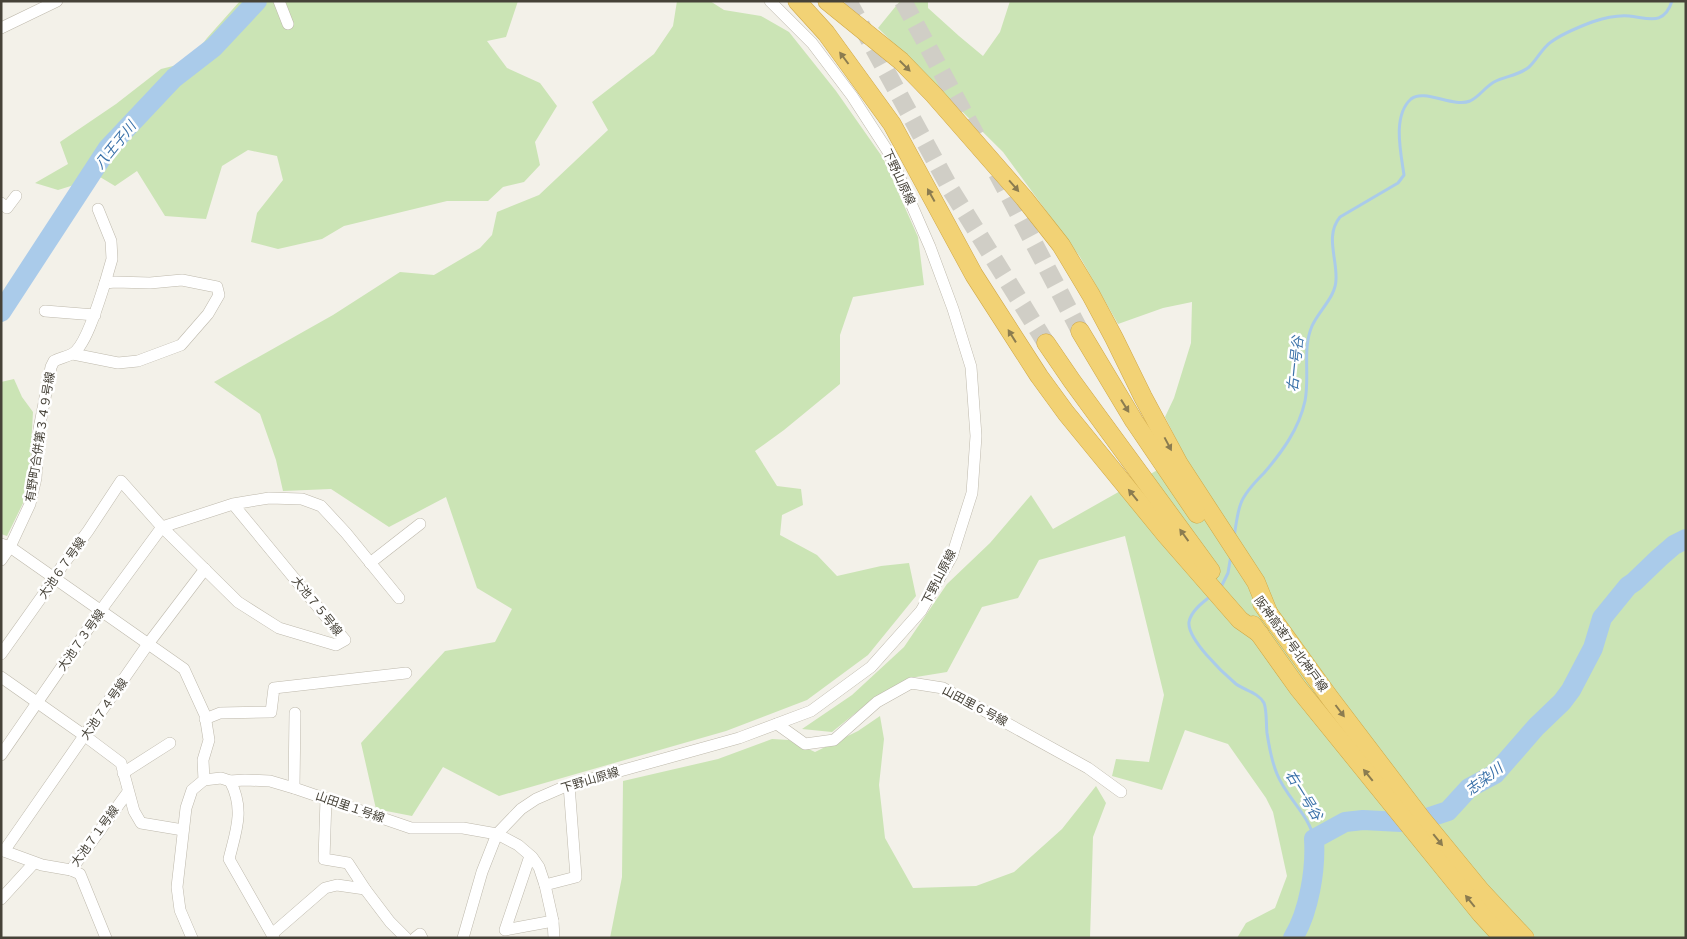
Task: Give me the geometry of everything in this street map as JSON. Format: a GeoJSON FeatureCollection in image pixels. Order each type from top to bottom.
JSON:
{"type":"FeatureCollection","features":[{"type":"Feature","properties":{"kind":"highway"},"geometry":{"type":"LineString","coordinates":[[797,1],[826,34],[892,124],[974,274],[1039,376],[1066,413],[1165,534],[1240,620],[1260,634]]}},
{"type":"Feature","properties":{"kind":"highway"},"geometry":{"type":"LineString","coordinates":[[827,1],[901,61],[934,95],[1024,198],[1060,245],[1091,295],[1179,464],[1256,582],[1269,614]]}},
{"type":"Feature","properties":{"kind":"highway","name":"阪神高速7号北神戸線"},"geometry":{"type":"LineString","coordinates":[[1080,331],[1099,365],[1175,482],[1330,698],[1422,819],[1481,891],[1525,938]]}},
{"type":"Feature","properties":{"kind":"highway","name":"阪神高速7号北神戸線"},"geometry":{"type":"LineString","coordinates":[[1046,343],[1298,688],[1480,914],[1503,938]]}},
{"type":"Feature","properties":{"kind":"street"},"geometry":{"type":"LineString","coordinates":[[1,28],[57,1]]}},
{"type":"Feature","properties":{"kind":"street"},"geometry":{"type":"LineString","coordinates":[[278,1],[288,24]]}},
{"type":"Feature","properties":{"kind":"street","name":"下野山原線"},"geometry":{"type":"LineString","coordinates":[[463,938],[482,872],[496,834],[521,809],[536,799],[570,785],[739,738],[811,710],[871,667],[921,611],[952,556],[972,493],[976,436],[971,367],[953,309],[890,153],[852,96],[812,43],[770,1]]}},
{"type":"Feature","properties":{"kind":"street"},"geometry":{"type":"LineString","coordinates":[[1,204],[7,208],[16,196]]}},
{"type":"Feature","properties":{"kind":"street","name":"有野町合併第３４９号線"},"geometry":{"type":"LineString","coordinates":[[5,546],[30,504],[36,478],[39,429],[51,367],[54,361],[73,354],[83,340],[96,315],[112,259],[111,241],[98,209]]}},
{"type":"Feature","properties":{"kind":"street"},"geometry":{"type":"LineString","coordinates":[[73,354],[118,363],[138,361],[181,345],[208,314],[219,295],[217,287],[182,280],[150,283],[104,283]]}},
{"type":"Feature","properties":{"kind":"street"},"geometry":{"type":"LineString","coordinates":[[45,312],[96,315]]}},
{"type":"Feature","properties":{"kind":"street","name":"大池７５号線"},"geometry":{"type":"LineString","coordinates":[[121,481],[162,527],[238,602],[279,628],[336,645],[345,640],[233,504]]}},
{"type":"Feature","properties":{"kind":"street","name":"大池６７号線"},"geometry":{"type":"LineString","coordinates":[[1,654],[121,481]]}},
{"type":"Feature","properties":{"kind":"street"},"geometry":{"type":"LineString","coordinates":[[162,527],[233,504],[270,498],[302,500],[321,506],[346,533],[398,598]]}},
{"type":"Feature","properties":{"kind":"street"},"geometry":{"type":"LineString","coordinates":[[370,563],[420,524]]}},
{"type":"Feature","properties":{"kind":"street","name":"大池７３号線"},"geometry":{"type":"LineString","coordinates":[[1,754],[101,610],[162,527]]}},
{"type":"Feature","properties":{"kind":"street"},"geometry":{"type":"LineString","coordinates":[[1,560],[5,546],[101,610],[184,669],[205,719],[209,740],[203,760],[204,780],[192,790],[186,808],[177,888],[180,910],[192,938]]}},
{"type":"Feature","properties":{"kind":"street","name":"大池７４号線"},"geometry":{"type":"LineString","coordinates":[[3,850],[86,736],[148,644],[204,569]]}},
{"type":"Feature","properties":{"kind":"street"},"geometry":{"type":"LineString","coordinates":[[205,719],[220,713],[271,712],[274,688],[406,673]]}},
{"type":"Feature","properties":{"kind":"street"},"geometry":{"type":"LineString","coordinates":[[1,677],[86,736],[121,763],[134,811],[141,823],[183,830]]}},
{"type":"Feature","properties":{"kind":"street","name":"山田里６号線"},"geometry":{"type":"LineString","coordinates":[[777,724],[805,744],[834,740],[876,702],[911,683],[943,688],[1088,768],[1121,792]]}},
{"type":"Feature","properties":{"kind":"street"},"geometry":{"type":"LineString","coordinates":[[294,788],[295,713]]}},
{"type":"Feature","properties":{"kind":"street"},"geometry":{"type":"LineString","coordinates":[[124,773],[170,743]]}},
{"type":"Feature","properties":{"kind":"street","name":"山田里１号線"},"geometry":{"type":"LineString","coordinates":[[204,780],[221,778],[230,781],[270,781],[411,828],[463,828],[496,834],[518,845],[530,856]]}},
{"type":"Feature","properties":{"kind":"street"},"geometry":{"type":"LineString","coordinates":[[230,781],[236,791],[240,812],[230,859],[273,936],[325,888],[337,885],[365,889]]}},
{"type":"Feature","properties":{"kind":"street"},"geometry":{"type":"LineString","coordinates":[[544,885],[576,877],[570,785]]}},
{"type":"Feature","properties":{"kind":"street","name":"大池７１号線"},"geometry":{"type":"LineString","coordinates":[[3,850],[34,863],[71,870],[128,792]]}},
{"type":"Feature","properties":{"kind":"street"},"geometry":{"type":"LineString","coordinates":[[326,799],[324,859],[348,863],[390,922],[406,938]]}},
{"type":"Feature","properties":{"kind":"street"},"geometry":{"type":"LineString","coordinates":[[530,856],[539,867],[553,920],[554,938]]}},
{"type":"Feature","properties":{"kind":"street"},"geometry":{"type":"LineString","coordinates":[[530,856],[505,930],[553,920]]}},
{"type":"Feature","properties":{"kind":"street"},"geometry":{"type":"LineString","coordinates":[[1,899],[34,863]]}},
{"type":"Feature","properties":{"kind":"street"},"geometry":{"type":"LineString","coordinates":[[71,870],[80,874],[106,938]]}},
{"type":"Feature","properties":{"kind":"street"},"geometry":{"type":"LineString","coordinates":[[415,938],[420,934],[422,938]]}},
{"type":"Feature","properties":{"kind":"green space"},"geometry":{"type":"Polygon","coordinates":[[[240,1],[518,1],[506,37],[487,41],[507,68],[540,83],[557,106],[535,142],[540,165],[524,182],[503,187],[488,201],[447,201],[344,226],[322,239],[278,249],[251,242],[257,213],[283,180],[277,156],[248,150],[222,166],[206,219],[165,216],[137,171],[115,186],[100,177],[58,190],[35,183],[68,164],[60,142],[116,104],[161,69],[189,62],[207,38],[240,1]]]}},
{"type":"Feature","properties":{"kind":"green space"},"geometry":{"type":"Polygon","coordinates":[[[677,1],[710,1],[724,10],[761,16],[789,32],[836,91],[883,158],[918,237],[924,285],[853,297],[840,335],[840,384],[755,451],[777,486],[801,489],[803,505],[782,515],[780,535],[817,555],[837,576],[881,566],[909,563],[916,596],[868,655],[807,700],[726,731],[499,796],[443,767],[412,816],[376,809],[361,743],[445,651],[495,642],[512,609],[477,588],[446,497],[389,527],[331,489],[283,491],[276,460],[260,414],[214,382],[333,315],[400,272],[434,275],[480,248],[492,235],[497,212],[539,195],[608,130],[592,102],[654,54],[673,26],[677,1]]]}},
{"type":"Feature","properties":{"kind":"green space"},"geometry":{"type":"Polygon","coordinates":[[[900,1],[928,1],[928,8],[983,56],[1000,32],[1010,1],[1686,1],[1686,938],[1237,938],[1246,923],[1275,908],[1287,876],[1273,812],[1266,798],[1228,744],[1185,730],[1162,790],[1112,776],[1116,759],[1149,762],[1164,695],[1125,536],[1039,560],[1018,598],[982,607],[947,672],[910,678],[863,707],[832,732],[802,729],[852,695],[904,647],[947,584],[990,543],[1031,495],[1053,529],[1184,455],[1165,417],[1174,398],[1191,343],[1192,302],[1163,308],[1118,324],[1080,257],[1003,152],[878,28],[900,1]]]}},
{"type":"Feature","properties":{"kind":"green space"},"geometry":{"type":"Polygon","coordinates":[[[14,379],[22,397],[33,412],[30,466],[25,499],[7,536],[1,534],[1,382],[14,379]]]}},
{"type":"Feature","properties":{"kind":"green space"},"geometry":{"type":"Polygon","coordinates":[[[880,716],[884,739],[879,785],[885,838],[913,888],[976,886],[1014,872],[1062,829],[1096,786],[1106,803],[1093,837],[1090,938],[610,938],[622,877],[623,781],[718,759],[772,739],[789,740],[815,752],[858,731],[880,716]]]}},
{"type":"Feature","properties":{"kind":"waterway","name":"八王子川"},"geometry":{"type":"LineString","coordinates":[[1,312],[108,148],[174,78],[214,47],[257,1]]}},
{"type":"Feature","properties":{"kind":"waterway","name":"右一号谷"},"geometry":{"type":"LineString","coordinates":[[1234,537],[1238,511],[1243,499],[1277,457],[1299,421],[1305,401],[1309,335],[1315,320],[1330,298],[1335,286],[1336,271],[1332,239],[1336,224],[1340,217],[1398,183],[1404,175],[1399,135],[1401,115],[1405,106],[1411,99],[1417,96],[1455,102],[1470,101],[1494,82],[1529,67],[1548,45],[1566,33],[1610,17],[1624,16],[1655,19],[1665,14],[1672,1]]}},
{"type":"Feature","properties":{"kind":"waterway","name":"志染川"},"geometry":{"type":"LineString","coordinates":[[1293,938],[1299,928],[1310,890],[1314,863],[1314,839],[1345,822],[1363,820],[1401,822],[1427,818],[1448,811],[1469,788],[1495,774],[1571,690],[1593,648],[1602,618],[1628,586],[1674,545],[1686,539]]}},
{"type":"Feature","properties":{"kind":"waterway","name":"右一号谷"},"geometry":{"type":"LineString","coordinates":[[1220,589],[1228,573],[1231,555]]}},
{"type":"Feature","properties":{"kind":"waterway","name":"右一号谷"},"geometry":{"type":"LineString","coordinates":[[1211,596],[1192,614],[1189,622],[1190,629],[1200,646],[1223,672],[1236,684],[1259,697],[1264,703],[1268,738],[1275,769],[1286,791],[1308,822],[1314,839]]}},
{"type":"Feature","properties":{"kind":"tunnel"},"geometry":{"type":"LineString","coordinates":[[848,1],[951,190],[1046,343]]}},
{"type":"Feature","properties":{"kind":"tunnel"},"geometry":{"type":"LineString","coordinates":[[903,1],[978,139]]}},
{"type":"Feature","properties":{"kind":"tunnel"},"geometry":{"type":"LineString","coordinates":[[997,173],[1080,331]]}}]}
